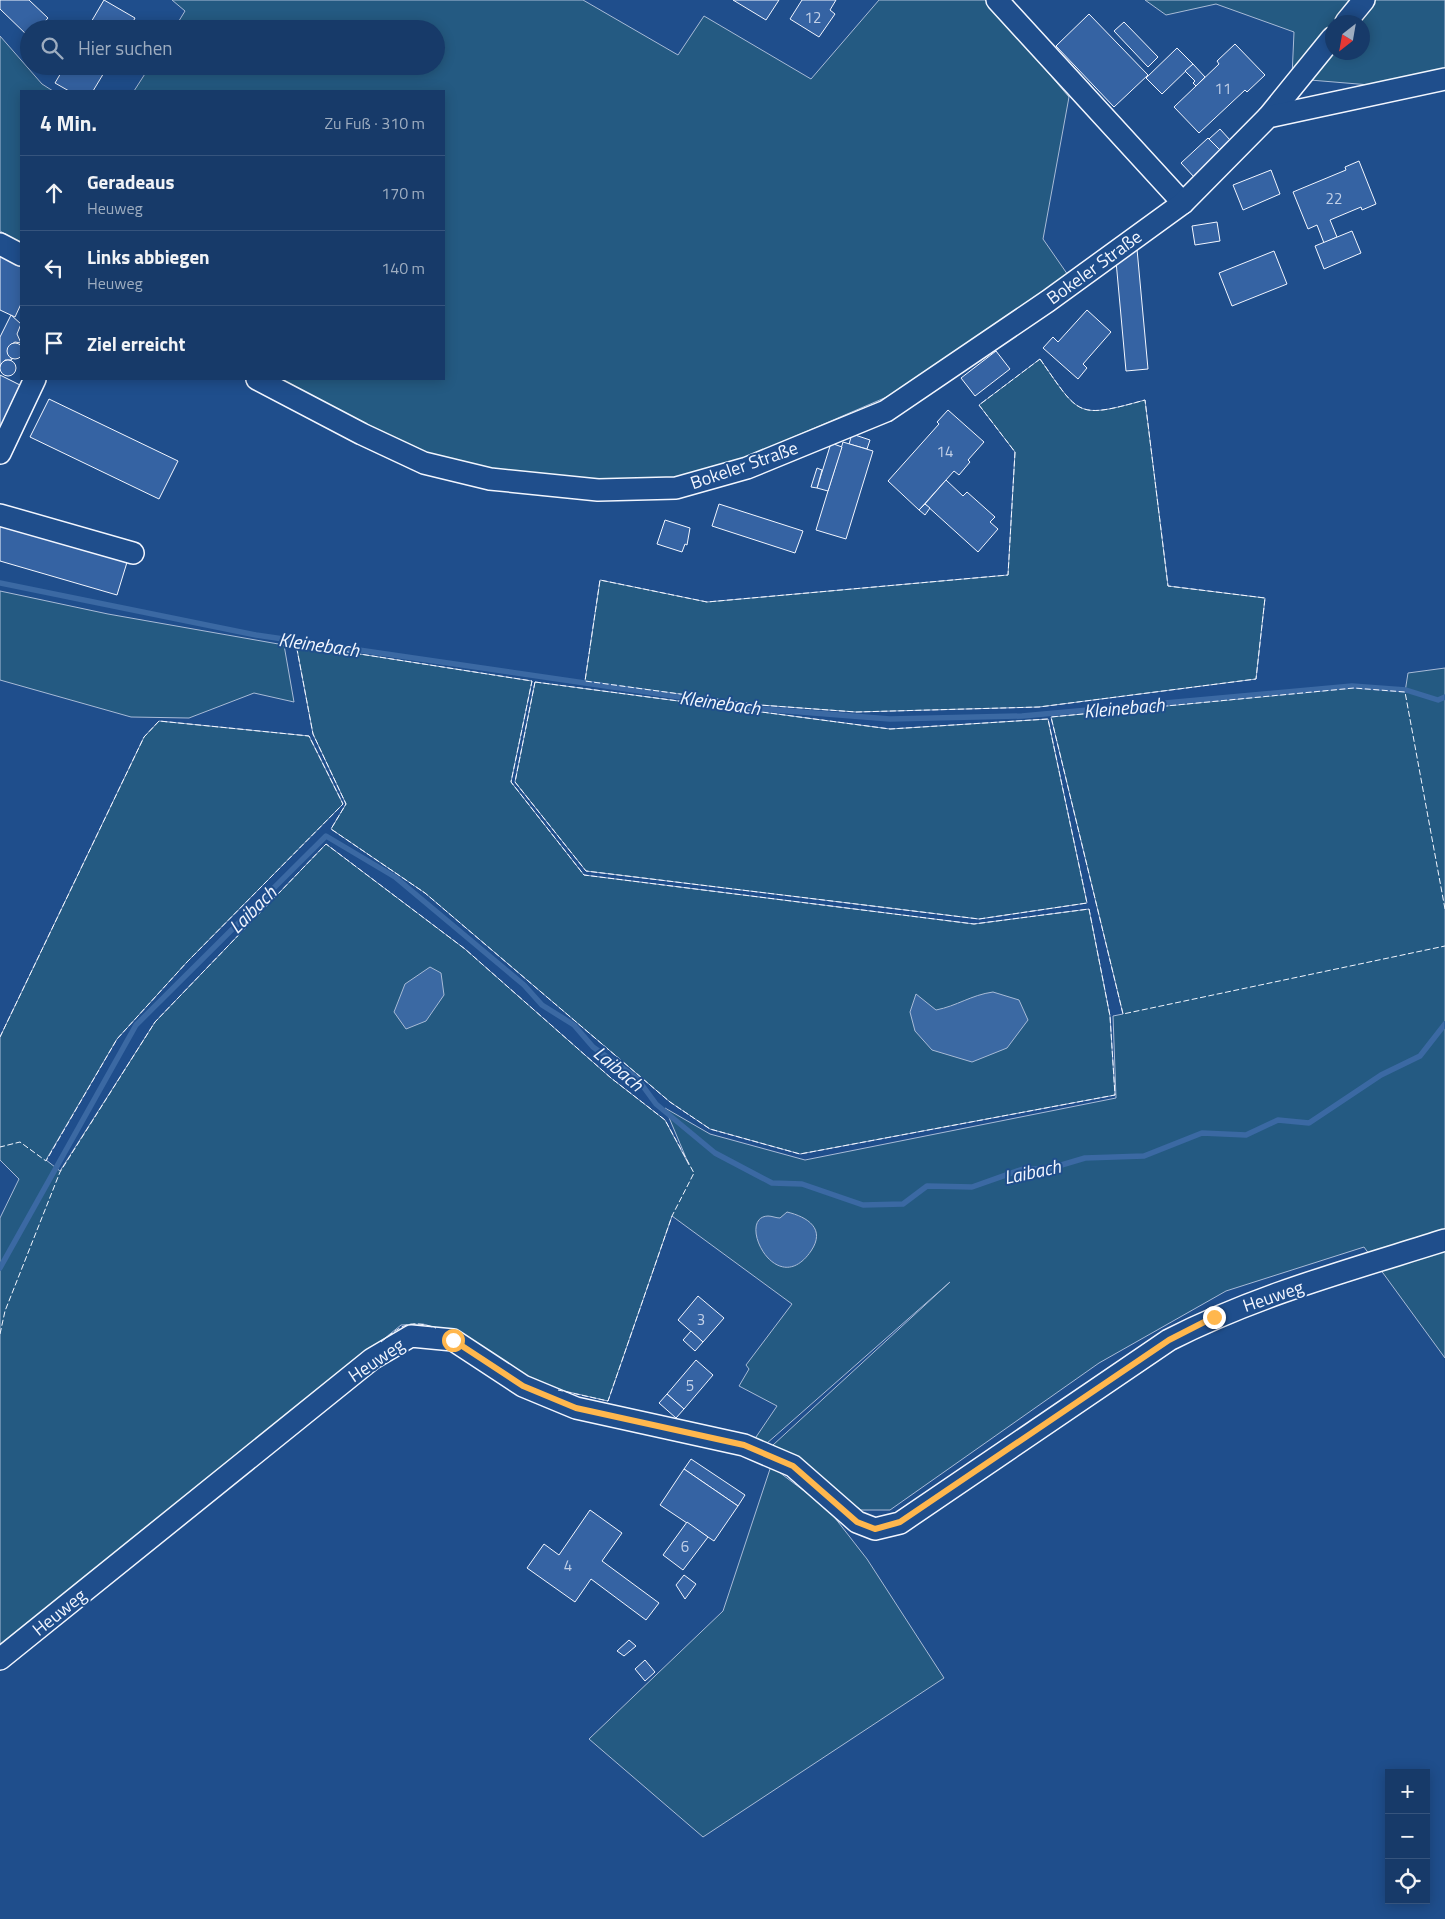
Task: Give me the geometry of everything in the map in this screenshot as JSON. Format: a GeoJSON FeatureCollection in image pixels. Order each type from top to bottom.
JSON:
{"type":"FeatureCollection","features":[{"type":"Feature","properties":{"kind":"street"},"geometry":{"type":"LineString","coordinates":[[997,0],[1183,203]]}},
{"type":"Feature","properties":{"kind":"street"},"geometry":{"type":"LineString","coordinates":[[1352,15],[1364,0]]}},
{"type":"Feature","properties":{"kind":"street","name":"Bokeler Straße"},"geometry":{"type":"LineString","coordinates":[[259,380],[362,434],[424,463],[490,478],[598,490],[676,488],[747,468],[886,411],[1048,301],[1183,203],[1268,117],[1325,47]]}},
{"type":"Feature","properties":{"kind":"street"},"geometry":{"type":"LineString","coordinates":[[1268,117],[1445,79]]}},
{"type":"Feature","properties":{"kind":"street"},"geometry":{"type":"LineString","coordinates":[[0,244],[20,255]]}},
{"type":"Feature","properties":{"kind":"street"},"geometry":{"type":"LineString","coordinates":[[0,453],[35,380]]}},
{"type":"Feature","properties":{"kind":"street"},"geometry":{"type":"LineString","coordinates":[[0,515],[133,553]]}},
{"type":"Feature","properties":{"kind":"street","name":"Heuweg"},"geometry":{"type":"LineString","coordinates":[[0,1660],[372,1359],[411,1336],[453,1340],[523,1386],[576,1408],[744,1445],[793,1466],[857,1522],[875,1529],[900,1522],[1169,1340],[1214,1317],[1270,1295],[1445,1240]]}},
{"type":"Feature","properties":{"kind":"shaded area"},"geometry":{"type":"Polygon","coordinates":[[[172,0],[583,0],[678,55],[704,16],[811,79],[879,0],[986,0],[1069,97],[1043,239],[1068,275],[896,393],[740,460],[669,480],[598,483],[492,470],[425,456],[281,380],[445,380],[445,90],[135,90],[144,75],[445,75],[445,20],[180,20],[185,11],[172,0]]]}},
{"type":"Feature","properties":{"kind":"shaded area"},"geometry":{"type":"Polygon","coordinates":[[[1145,0],[1355,0],[1343,15],[1325,15],[1325,37],[1292,77],[1294,32],[1216,4],[1166,15],[1145,0]]]}},
{"type":"Feature","properties":{"kind":"shaded area"},"geometry":{"type":"Polygon","coordinates":[[[1372,0],[1445,0],[1445,73],[1382,86],[1310,80],[1326,60],[1370,60],[1370,15],[1360,15],[1372,0]]]}},
{"type":"Feature","properties":{"kind":"shaded area"},"geometry":{"type":"Polygon","coordinates":[[[0,36],[20,59],[20,75],[34,75],[42,84],[51,90],[20,90],[20,242],[0,231],[0,36]]]}},
{"type":"Feature","properties":{"kind":"shaded area"},"geometry":{"type":"Polygon","coordinates":[[[1040,359],[1064,392],[1082,408],[1105,410],[1145,400],[1168,586],[1265,598],[1256,679],[1039,707],[856,712],[760,705],[585,681],[600,580],[707,602],[1008,575],[1015,452],[979,405],[1040,359]]]}},
{"type":"Feature","properties":{"kind":"shaded area"},"geometry":{"type":"Polygon","coordinates":[[[0,591],[108,614],[284,645],[294,702],[254,693],[189,718],[131,717],[0,680],[0,591]]]}},
{"type":"Feature","properties":{"kind":"shaded area"},"geometry":{"type":"Polygon","coordinates":[[[296,644],[532,681],[511,782],[584,875],[974,924],[1089,909],[1110,1016],[1115,1095],[800,1154],[710,1129],[670,1102],[425,893],[331,829],[346,804],[313,734],[296,644]]]}},
{"type":"Feature","properties":{"kind":"shaded area"},"geometry":{"type":"Polygon","coordinates":[[[1445,668],[1445,1358],[1364,1247],[1226,1291],[1099,1363],[890,1510],[861,1510],[773,1445],[950,1282],[766,1444],[754,1440],[777,1406],[739,1386],[749,1369],[746,1365],[792,1304],[672,1216],[608,1401],[534,1384],[448,1331],[423,1324],[401,1325],[0,1651],[0,1218],[19,1179],[0,1160],[0,1037],[144,737],[159,721],[309,736],[343,804],[187,962],[117,1039],[46,1160],[60,1171],[155,1022],[326,844],[465,949],[611,1078],[665,1120],[689,1165],[665,1108],[710,1134],[805,1160],[1116,1098],[1113,1016],[1123,1014],[1051,717],[1354,688],[1405,692],[1408,673],[1445,668]]]}},
{"type":"Feature","properties":{"kind":"shaded area"},"geometry":{"type":"Polygon","coordinates":[[[535,682],[890,729],[1048,719],[1087,903],[979,919],[586,871],[515,782],[535,682]]]}},
{"type":"Feature","properties":{"kind":"shaded area"},"geometry":{"type":"Polygon","coordinates":[[[430,967],[441,973],[444,995],[426,1021],[406,1029],[394,1012],[405,984],[430,967]]]}},
{"type":"Feature","properties":{"kind":"shaded area"},"geometry":{"type":"Polygon","coordinates":[[[993,992],[1019,1000],[1028,1020],[1007,1048],[972,1062],[932,1050],[915,1031],[910,1012],[916,994],[936,1010],[993,992]]]}},
{"type":"Feature","properties":{"kind":"shaded area"},"geometry":{"type":"Polygon","coordinates":[[[787,1212],[808,1221],[816,1230],[817,1236],[811,1251],[798,1264],[785,1267],[773,1263],[764,1253],[758,1241],[756,1229],[759,1220],[768,1216],[780,1218],[787,1212]]]}},
{"type":"Feature","properties":{"kind":"shaded area"},"geometry":{"type":"Polygon","coordinates":[[[771,1466],[828,1509],[867,1559],[944,1678],[703,1837],[589,1739],[723,1611],[771,1466]]]}},
{"type":"Feature","properties":{"kind":"building"},"geometry":{"type":"Polygon","coordinates":[[[0,0],[29,0],[48,18],[46,20],[20,20],[20,28],[0,9],[0,0]]]}},
{"type":"Feature","properties":{"kind":"building"},"geometry":{"type":"Polygon","coordinates":[[[104,0],[135,18],[134,20],[92,20],[104,0]]]}},
{"type":"Feature","properties":{"kind":"building"},"geometry":{"type":"Polygon","coordinates":[[[733,0],[779,0],[766,20],[733,0]]]}},
{"type":"Feature","properties":{"kind":"building"},"geometry":{"type":"Polygon","coordinates":[[[802,0],[836,0],[830,10],[835,14],[819,37],[790,19],[802,0]]]}},
{"type":"Feature","properties":{"kind":"building"},"geometry":{"type":"Polygon","coordinates":[[[1089,14],[1148,75],[1114,107],[1056,46],[1089,14]]]}},
{"type":"Feature","properties":{"kind":"building"},"geometry":{"type":"Polygon","coordinates":[[[1124,22],[1158,57],[1148,67],[1114,31],[1124,22]]]}},
{"type":"Feature","properties":{"kind":"building"},"geometry":{"type":"Polygon","coordinates":[[[1235,44],[1265,75],[1247,92],[1245,90],[1199,133],[1174,107],[1219,64],[1217,61],[1235,44]]]}},
{"type":"Feature","properties":{"kind":"building"},"geometry":{"type":"Polygon","coordinates":[[[1177,48],[1193,64],[1162,94],[1146,78],[1177,48]]]}},
{"type":"Feature","properties":{"kind":"building"},"geometry":{"type":"Polygon","coordinates":[[[1193,64],[1205,77],[1196,86],[1193,83],[1195,81],[1185,71],[1193,64]]]}},
{"type":"Feature","properties":{"kind":"building"},"geometry":{"type":"Polygon","coordinates":[[[60,75],[103,75],[94,90],[67,90],[55,83],[60,75]]]}},
{"type":"Feature","properties":{"kind":"building"},"geometry":{"type":"Polygon","coordinates":[[[1220,129],[1230,140],[1219,150],[1209,139],[1220,129]]]}},
{"type":"Feature","properties":{"kind":"building"},"geometry":{"type":"Polygon","coordinates":[[[1208,138],[1222,152],[1195,178],[1181,163],[1208,138]]]}},
{"type":"Feature","properties":{"kind":"building"},"geometry":{"type":"Polygon","coordinates":[[[1359,161],[1376,204],[1362,210],[1361,207],[1330,220],[1337,237],[1324,243],[1317,225],[1308,229],[1293,192],[1346,170],[1345,167],[1359,161]]]}},
{"type":"Feature","properties":{"kind":"building"},"geometry":{"type":"Polygon","coordinates":[[[1271,170],[1280,194],[1243,210],[1233,185],[1271,170]]]}},
{"type":"Feature","properties":{"kind":"building"},"geometry":{"type":"Polygon","coordinates":[[[1217,222],[1220,241],[1195,245],[1192,226],[1217,222]]]}},
{"type":"Feature","properties":{"kind":"building"},"geometry":{"type":"Polygon","coordinates":[[[1352,231],[1361,253],[1324,269],[1315,246],[1352,231]]]}},
{"type":"Feature","properties":{"kind":"building"},"geometry":{"type":"Polygon","coordinates":[[[1137,249],[1148,369],[1126,371],[1116,261],[1137,249]]]}},
{"type":"Feature","properties":{"kind":"building"},"geometry":{"type":"Polygon","coordinates":[[[1274,251],[1287,284],[1232,306],[1219,273],[1274,251]]]}},
{"type":"Feature","properties":{"kind":"building"},"geometry":{"type":"Polygon","coordinates":[[[0,256],[20,266],[20,306],[15,317],[0,310],[0,256]]]}},
{"type":"Feature","properties":{"kind":"building"},"geometry":{"type":"Polygon","coordinates":[[[1087,310],[1111,332],[1083,364],[1087,368],[1078,379],[1043,348],[1053,337],[1058,342],[1087,310]]]}},
{"type":"Feature","properties":{"kind":"building"},"geometry":{"type":"Polygon","coordinates":[[[11,315],[20,323],[17,334],[20,343],[15,342],[10,345],[8,352],[12,360],[5,360],[0,365],[0,337],[11,315]]]}},
{"type":"Feature","properties":{"kind":"building"},"geometry":{"type":"Polygon","coordinates":[[[12,344],[20,346],[20,356],[15,359],[7,351],[12,344]]]}},
{"type":"Feature","properties":{"kind":"building"},"geometry":{"type":"Polygon","coordinates":[[[996,351],[1010,369],[975,396],[961,378],[996,351]]]}},
{"type":"Feature","properties":{"kind":"building"},"geometry":{"type":"Polygon","coordinates":[[[5,360],[11,360],[16,365],[14,374],[5,376],[0,371],[0,365],[5,360]]]}},
{"type":"Feature","properties":{"kind":"building"},"geometry":{"type":"Polygon","coordinates":[[[0,375],[20,385],[0,428],[0,375]]]}},
{"type":"Feature","properties":{"kind":"building"},"geometry":{"type":"Polygon","coordinates":[[[49,399],[178,461],[159,499],[30,437],[49,399]]]}},
{"type":"Feature","properties":{"kind":"building"},"geometry":{"type":"Polygon","coordinates":[[[948,410],[984,442],[968,460],[970,462],[959,475],[954,471],[919,510],[888,481],[939,424],[937,422],[948,410]]]}},
{"type":"Feature","properties":{"kind":"building"},"geometry":{"type":"Polygon","coordinates":[[[852,434],[870,440],[867,449],[849,444],[852,434]]]}},
{"type":"Feature","properties":{"kind":"building"},"geometry":{"type":"Polygon","coordinates":[[[843,442],[873,451],[846,539],[816,530],[843,442]]]}},
{"type":"Feature","properties":{"kind":"building"},"geometry":{"type":"Polygon","coordinates":[[[831,443],[842,447],[828,491],[817,488],[831,443]]]}},
{"type":"Feature","properties":{"kind":"building"},"geometry":{"type":"Polygon","coordinates":[[[817,468],[822,470],[817,488],[811,487],[817,468]]]}},
{"type":"Feature","properties":{"kind":"building"},"geometry":{"type":"Polygon","coordinates":[[[946,480],[963,496],[967,492],[995,517],[990,522],[998,529],[978,552],[925,504],[946,480]]]}},
{"type":"Feature","properties":{"kind":"building"},"geometry":{"type":"Polygon","coordinates":[[[719,504],[803,531],[795,553],[712,526],[719,504]]]}},
{"type":"Feature","properties":{"kind":"building"},"geometry":{"type":"Polygon","coordinates":[[[925,504],[930,508],[925,515],[919,510],[925,504]]]}},
{"type":"Feature","properties":{"kind":"building"},"geometry":{"type":"Polygon","coordinates":[[[665,520],[690,528],[687,545],[685,544],[682,552],[657,544],[665,520]]]}},
{"type":"Feature","properties":{"kind":"building"},"geometry":{"type":"Polygon","coordinates":[[[0,521],[128,559],[117,595],[0,561],[0,521]]]}},
{"type":"Feature","properties":{"kind":"building"},"geometry":{"type":"Polygon","coordinates":[[[698,1296],[724,1318],[703,1342],[678,1320],[698,1296]]]}},
{"type":"Feature","properties":{"kind":"building"},"geometry":{"type":"Polygon","coordinates":[[[691,1331],[703,1342],[695,1351],[683,1340],[691,1331]]]}},
{"type":"Feature","properties":{"kind":"building"},"geometry":{"type":"Polygon","coordinates":[[[696,1360],[713,1375],[684,1409],[667,1394],[696,1360]]]}},
{"type":"Feature","properties":{"kind":"building"},"geometry":{"type":"Polygon","coordinates":[[[667,1394],[684,1409],[676,1418],[659,1403],[667,1394]]]}},
{"type":"Feature","properties":{"kind":"building"},"geometry":{"type":"Polygon","coordinates":[[[691,1459],[745,1495],[738,1506],[684,1469],[691,1459]]]}},
{"type":"Feature","properties":{"kind":"building"},"geometry":{"type":"Polygon","coordinates":[[[684,1469],[738,1506],[714,1541],[660,1505],[684,1469]]]}},
{"type":"Feature","properties":{"kind":"building"},"geometry":{"type":"Polygon","coordinates":[[[590,1510],[622,1533],[602,1561],[659,1603],[646,1620],[591,1579],[575,1602],[527,1568],[544,1544],[559,1555],[590,1510]]]}},
{"type":"Feature","properties":{"kind":"building"},"geometry":{"type":"Polygon","coordinates":[[[687,1522],[708,1537],[683,1570],[663,1555],[687,1522]]]}},
{"type":"Feature","properties":{"kind":"building"},"geometry":{"type":"Polygon","coordinates":[[[684,1575],[696,1584],[685,1599],[676,1585],[684,1575]]]}},
{"type":"Feature","properties":{"kind":"building"},"geometry":{"type":"Polygon","coordinates":[[[629,1640],[636,1646],[624,1656],[617,1651],[629,1640]]]}},
{"type":"Feature","properties":{"kind":"building"},"geometry":{"type":"Polygon","coordinates":[[[645,1660],[655,1672],[645,1681],[635,1669],[645,1660]]]}},
{"type":"Feature","properties":{"kind":"waterway","name":"Kleinebach"},"geometry":{"type":"LineString","coordinates":[[0,583],[256,635],[763,709],[890,719],[1022,716],[1352,686],[1406,690],[1438,700],[1445,697]]}},
{"type":"Feature","properties":{"kind":"waterway","name":"Laibach"},"geometry":{"type":"LineString","coordinates":[[0,1268],[136,1025],[326,836],[395,877],[524,985],[542,1005],[574,1025],[593,1047],[637,1078],[656,1104],[715,1153],[772,1183],[802,1184],[863,1205],[903,1204],[927,1186],[972,1187],[1023,1169],[1048,1169],[1085,1158],[1144,1156],[1202,1133],[1246,1135],[1278,1120],[1309,1123],[1381,1075],[1420,1056],[1445,1024]]}},
{"type":"Feature","properties":{"kind":"fence"},"geometry":{"type":"LineString","coordinates":[[1040,359],[1064,392],[1082,408],[1105,410],[1145,400],[1168,586],[1265,598],[1256,679],[1039,707],[856,712],[760,705],[585,681],[600,580],[707,602],[1008,575],[1015,452],[979,405],[1040,359]]}},
{"type":"Feature","properties":{"kind":"fence"},"geometry":{"type":"LineString","coordinates":[[296,644],[532,681],[511,782],[584,875],[974,924],[1089,909],[1110,1016],[1115,1095],[800,1154],[710,1129],[670,1102],[425,893],[331,829],[346,804],[313,734],[296,644]]}},
{"type":"Feature","properties":{"kind":"fence"},"geometry":{"type":"LineString","coordinates":[[535,682],[890,729],[1048,719],[1087,903],[979,919],[586,871],[515,782],[535,682]]}},
{"type":"Feature","properties":{"kind":"fence"},"geometry":{"type":"LineString","coordinates":[[1445,909],[1405,692],[1354,688],[1051,717],[1123,1014],[1445,946]]}},
{"type":"Feature","properties":{"kind":"fence"},"geometry":{"type":"LineString","coordinates":[[0,1037],[144,737],[159,721],[309,736],[343,804],[187,962],[117,1039],[46,1161],[20,1142],[0,1147]]}},
{"type":"Feature","properties":{"kind":"fence"},"geometry":{"type":"LineString","coordinates":[[0,1334],[5,1311],[60,1172],[155,1022],[326,844],[465,949],[611,1078],[665,1120],[694,1173],[672,1216],[608,1401],[558,1390]]}},
{"type":"Feature","properties":{"kind":"fence"},"geometry":{"type":"LineString","coordinates":[[381,1342],[406,1325],[419,1324],[436,1328]]}},
{"type":"Feature","properties":{"kind":"route"},"geometry":{"type":"LineString","coordinates":[[453,1340],[523,1386],[576,1408],[744,1445],[793,1466],[857,1522],[875,1529],[900,1522],[1169,1340],[1214,1317]]}}]}
